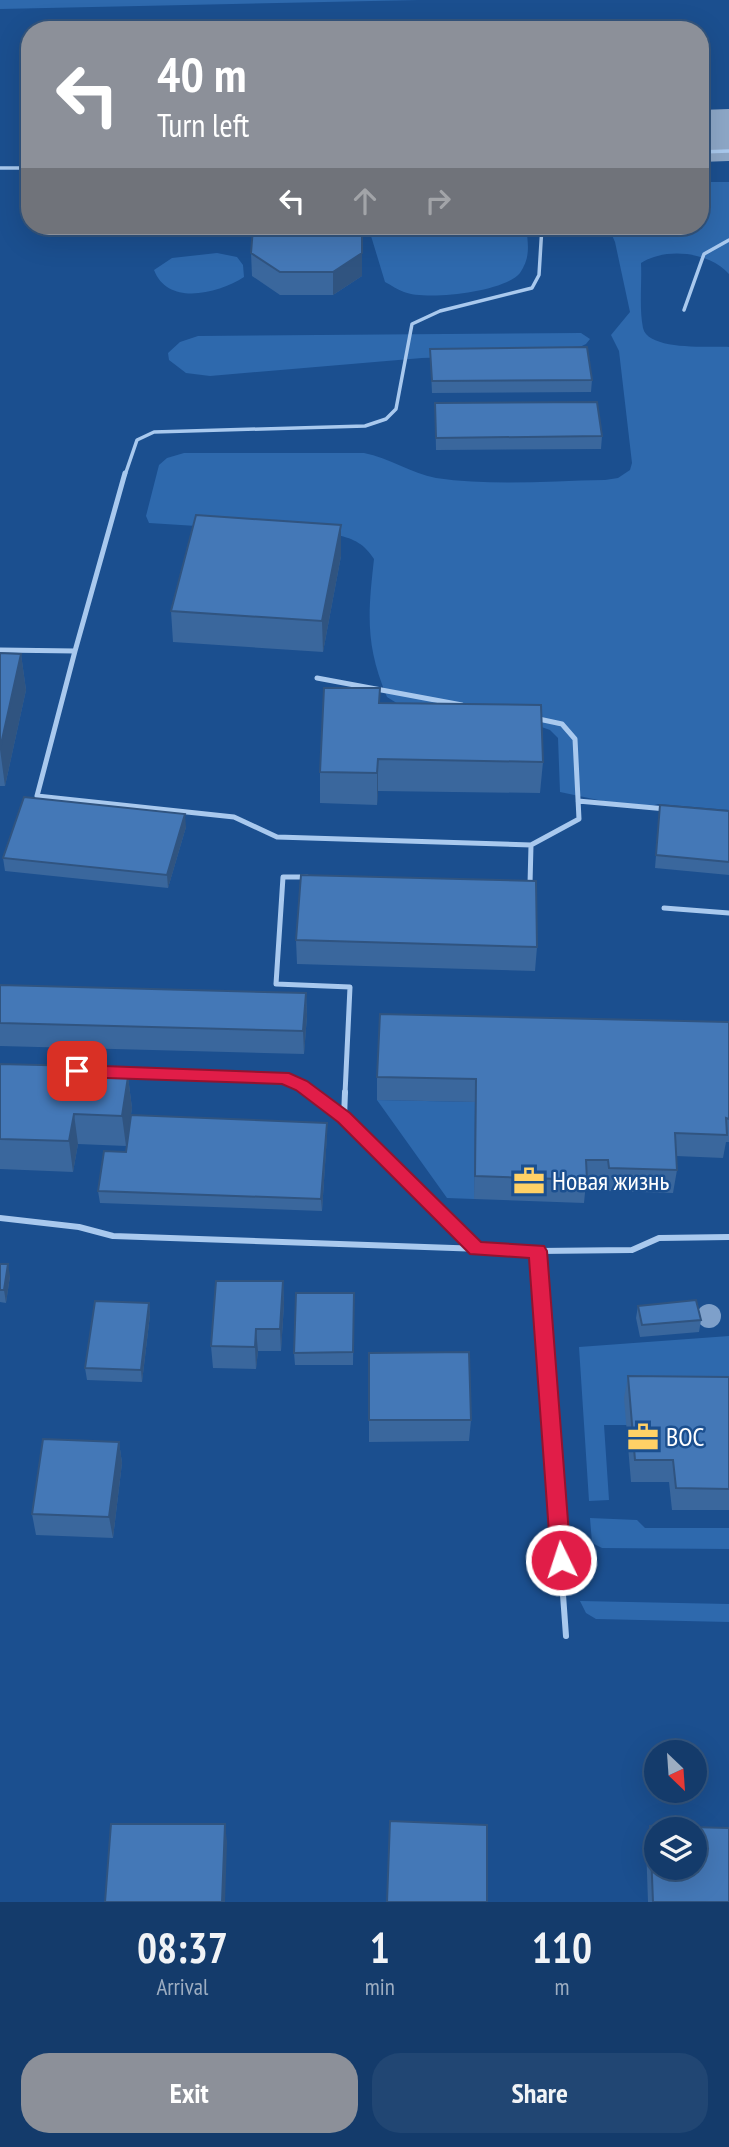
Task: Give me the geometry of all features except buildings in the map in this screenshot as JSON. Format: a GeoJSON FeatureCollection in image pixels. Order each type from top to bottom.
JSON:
{"type":"FeatureCollection","features":[{"type":"Feature","properties":{"kind":"lane"},"geometry":{"type":"LineString","coordinates":[[709,152],[729,151]]}},
{"type":"Feature","properties":{"kind":"lane"},"geometry":{"type":"LineString","coordinates":[[0,168],[21,168]]}},
{"type":"Feature","properties":{"kind":"lane"},"geometry":{"type":"LineString","coordinates":[[521,716],[562,724],[575,739],[579,819],[531,845],[277,837],[234,817],[37,796],[75,651],[130,456],[137,440],[154,432],[164,431],[365,426],[386,419],[396,409],[412,324],[427,314],[509,297],[532,288],[538,275],[541,235]]}},
{"type":"Feature","properties":{"kind":"lane"},"geometry":{"type":"LineString","coordinates":[[684,310],[704,254],[729,240]]}},
{"type":"Feature","properties":{"kind":"lane"},"geometry":{"type":"LineString","coordinates":[[0,650],[75,651]]}},
{"type":"Feature","properties":{"kind":"lane"},"geometry":{"type":"LineString","coordinates":[[317,678],[467,706]]}},
{"type":"Feature","properties":{"kind":"lane"},"geometry":{"type":"LineString","coordinates":[[578,801],[674,809]]}},
{"type":"Feature","properties":{"kind":"lane"},"geometry":{"type":"LineString","coordinates":[[517,884],[531,884],[531,845]]}},
{"type":"Feature","properties":{"kind":"lane"},"geometry":{"type":"LineString","coordinates":[[311,877],[283,877],[276,984],[350,987],[344,1118]]}},
{"type":"Feature","properties":{"kind":"lane"},"geometry":{"type":"LineString","coordinates":[[664,908],[729,913]]}},
{"type":"Feature","properties":{"kind":"lane"},"geometry":{"type":"LineString","coordinates":[[68,1071],[283,1077],[302,1085],[344,1118],[477,1249]]}},
{"type":"Feature","properties":{"kind":"lane"},"geometry":{"type":"LineString","coordinates":[[0,1218],[79,1227],[113,1236],[136,1238],[538,1251],[632,1250],[659,1238],[729,1237]]}},
{"type":"Feature","properties":{"kind":"lane"},"geometry":{"type":"LineString","coordinates":[[538,1251],[566,1636]]}},
{"type":"Feature","properties":{"kind":"shaded area"},"geometry":{"type":"Polygon","coordinates":[[[0,0],[419,0],[0,9],[0,0]]]}},
{"type":"Feature","properties":{"kind":"shaded area"},"geometry":{"type":"Polygon","coordinates":[[[709,182],[729,182],[729,274],[711,261],[687,254],[651,258],[641,263],[641,312],[643,328],[647,335],[656,341],[681,346],[729,347],[729,810],[658,804],[641,809],[560,792],[558,738],[550,730],[533,724],[408,710],[387,697],[375,661],[370,629],[374,559],[367,549],[354,540],[337,535],[149,523],[146,516],[159,465],[167,458],[184,453],[364,453],[427,476],[478,482],[618,478],[630,470],[632,463],[619,351],[611,335],[630,312],[612,235],[709,235],[709,182]]]}},
{"type":"Feature","properties":{"kind":"shaded area"},"geometry":{"type":"Polygon","coordinates":[[[371,235],[527,235],[527,256],[520,273],[512,280],[499,285],[465,293],[429,296],[402,291],[385,282],[371,235]]]}},
{"type":"Feature","properties":{"kind":"shaded area"},"geometry":{"type":"Polygon","coordinates":[[[217,253],[237,257],[243,265],[244,277],[208,292],[182,293],[161,282],[154,270],[172,258],[217,253]]]}},
{"type":"Feature","properties":{"kind":"shaded area"},"geometry":{"type":"Polygon","coordinates":[[[581,333],[590,339],[586,344],[567,353],[422,358],[210,376],[186,373],[169,360],[168,353],[180,342],[198,336],[581,333]]]}},
{"type":"Feature","properties":{"kind":"shaded area"},"geometry":{"type":"Polygon","coordinates":[[[377,1100],[475,1102],[474,1199],[447,1198],[377,1100]]]}},
{"type":"Feature","properties":{"kind":"shaded area"},"geometry":{"type":"Polygon","coordinates":[[[729,1336],[729,1399],[627,1425],[604,1425],[609,1500],[589,1501],[579,1347],[729,1336]]]}},
{"type":"Feature","properties":{"kind":"shaded area"},"geometry":{"type":"Polygon","coordinates":[[[590,1518],[637,1520],[645,1528],[729,1528],[729,1549],[602,1548],[592,1543],[590,1518]]]}},
{"type":"Feature","properties":{"kind":"shaded area"},"geometry":{"type":"Polygon","coordinates":[[[580,1601],[729,1604],[729,1622],[596,1619],[586,1613],[580,1601]]]}},
{"type":"Feature","properties":{"kind":"taxiway"},"geometry":{"type":"LineString","coordinates":[[709,136],[729,135]]}},
{"type":"Feature","properties":{"kind":"place","name":"Новая жизнь"},"geometry":{"type":"Point","coordinates":[529,1181]}},
{"type":"Feature","properties":{"kind":"place","name":"ВОС"},"geometry":{"type":"Point","coordinates":[643,1437]}},
{"type":"Feature","properties":{"kind":"route"},"geometry":{"type":"LineString","coordinates":[[77,1071],[283,1077],[302,1085],[344,1118],[477,1249],[538,1251],[561,1560]]}}]}
